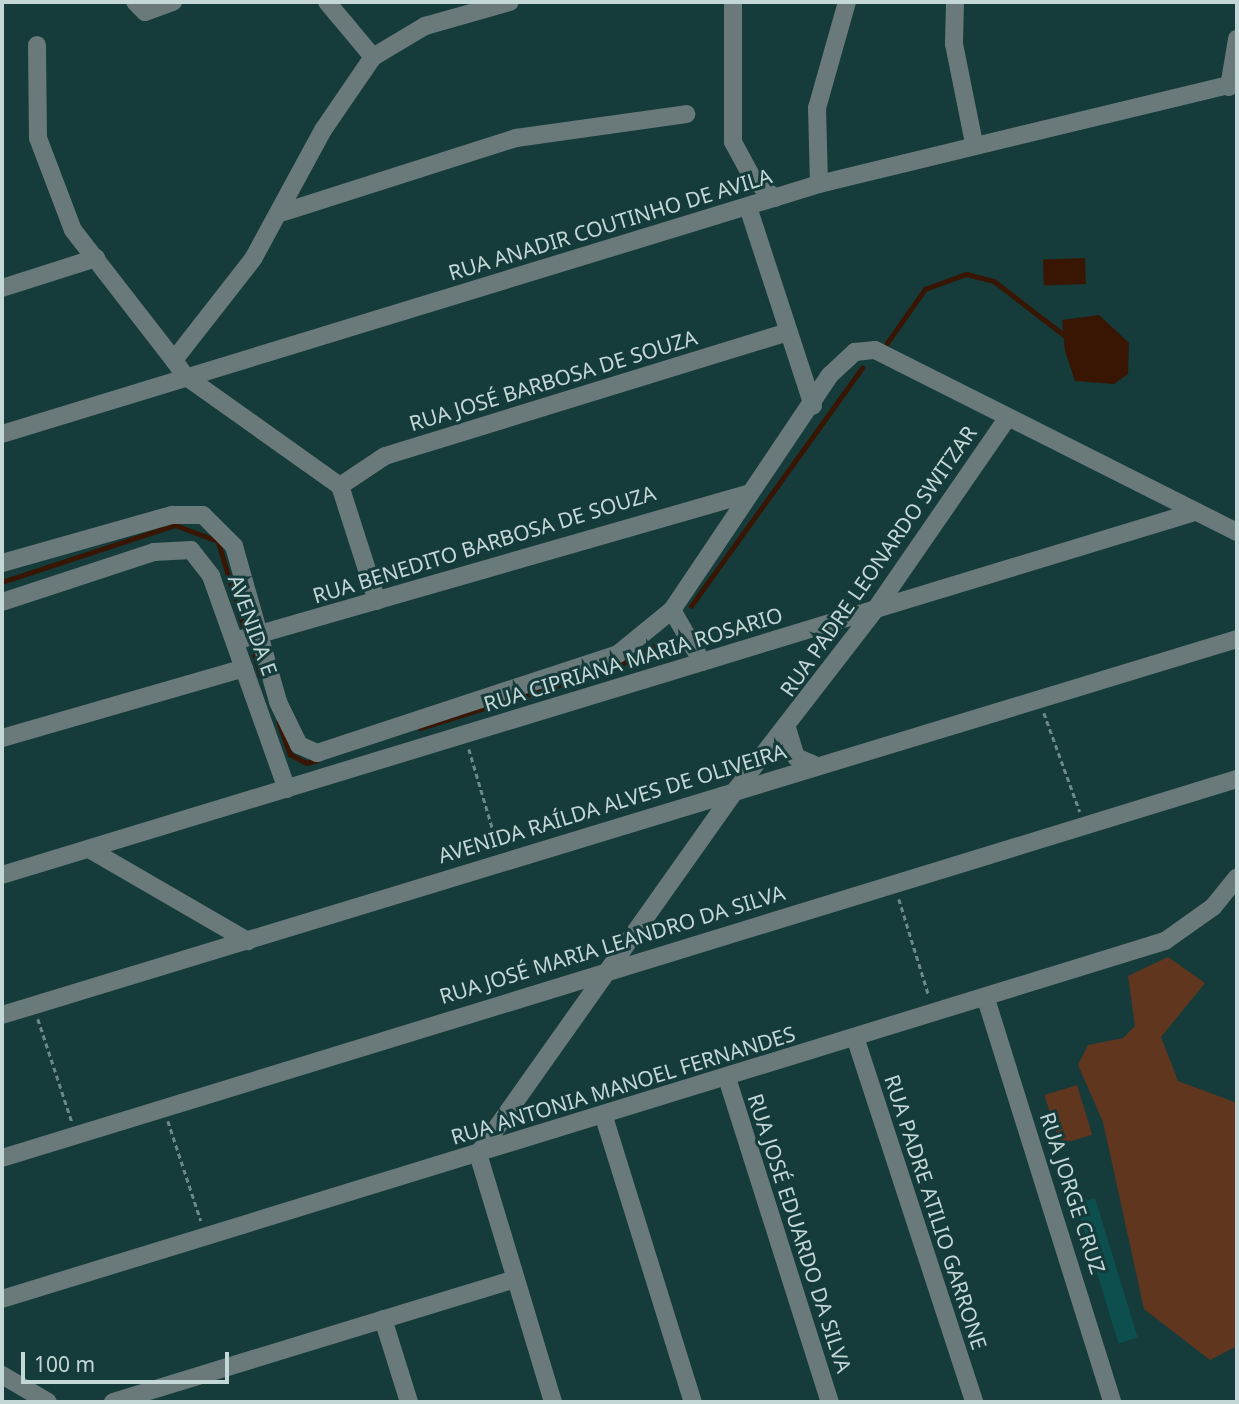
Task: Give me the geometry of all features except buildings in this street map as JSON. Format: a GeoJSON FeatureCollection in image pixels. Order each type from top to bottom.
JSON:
{"type":"FeatureCollection","features":[{"type":"Feature","properties":{"kind":"street"},"geometry":{"type":"LineString","coordinates":[[135,2],[145,12],[173,2]]}},
{"type":"Feature","properties":{"kind":"street"},"geometry":{"type":"LineString","coordinates":[[327,2],[373,57]]}},
{"type":"Feature","properties":{"kind":"street"},"geometry":{"type":"LineString","coordinates":[[819,184],[817,108],[847,2]]}},
{"type":"Feature","properties":{"kind":"street"},"geometry":{"type":"LineString","coordinates":[[955,2],[954,44],[974,144]]}},
{"type":"Feature","properties":{"kind":"street"},"geometry":{"type":"LineString","coordinates":[[174,360],[285,212],[323,130],[373,57],[425,26],[498,3]]}},
{"type":"Feature","properties":{"kind":"street"},"geometry":{"type":"LineString","coordinates":[[735,6],[728,97],[733,142],[753,178],[775,198]]}},
{"type":"Feature","properties":{"kind":"street"},"geometry":{"type":"LineString","coordinates":[[1233,85],[1237,39]]}},
{"type":"Feature","properties":{"kind":"street"},"geometry":{"type":"LineString","coordinates":[[37,45],[38,138],[73,230],[185,376],[340,486],[377,601]]}},
{"type":"Feature","properties":{"kind":"street","name":"RUA ANADIR COUTINHO DE AVILA"},"geometry":{"type":"LineString","coordinates":[[2,434],[819,184],[974,144],[1233,85]]}},
{"type":"Feature","properties":{"kind":"street"},"geometry":{"type":"LineString","coordinates":[[285,212],[516,138],[686,114]]}},
{"type":"Feature","properties":{"kind":"street"},"geometry":{"type":"LineString","coordinates":[[748,207],[786,333],[813,406]]}},
{"type":"Feature","properties":{"kind":"street"},"geometry":{"type":"LineString","coordinates":[[2,288],[96,258]]}},
{"type":"Feature","properties":{"kind":"street","name":"RUA JOSÉ BARBOSA DE SOUZA"},"geometry":{"type":"LineString","coordinates":[[340,486],[385,456],[786,333]]}},
{"type":"Feature","properties":{"kind":"street"},"geometry":{"type":"LineString","coordinates":[[2,563],[172,515],[203,516],[234,546],[294,738],[306,752],[317,753],[595,667],[672,610],[747,494],[813,406],[844,359],[875,350],[1006,420],[1191,513],[1237,532]]}},
{"type":"Feature","properties":{"kind":"street","name":"RUA PADRE LEONARDO SWITZAR"},"geometry":{"type":"LineString","coordinates":[[478,1154],[735,791],[787,728],[877,607],[1006,420]]}},
{"type":"Feature","properties":{"kind":"street","name":"RUA BENEDITO BARBOSA DE SOUZA"},"geometry":{"type":"LineString","coordinates":[[235,641],[747,494]]}},
{"type":"Feature","properties":{"kind":"street","name":"RUA CIPRIANA MARIA ROSARIO"},"geometry":{"type":"LineString","coordinates":[[2,875],[1191,513]]}},
{"type":"Feature","properties":{"kind":"street","name":"AVENIDA E"},"geometry":{"type":"LineString","coordinates":[[2,602],[154,552],[191,550],[205,562],[287,789]]}},
{"type":"Feature","properties":{"kind":"street"},"geometry":{"type":"LineString","coordinates":[[672,610],[702,662]]}},
{"type":"Feature","properties":{"kind":"street","name":"AVENIDA RAÍLDA ALVES DE OLIVEIRA"},"geometry":{"type":"LineString","coordinates":[[2,1015],[248,941],[502,860],[1237,639]]}},
{"type":"Feature","properties":{"kind":"street"},"geometry":{"type":"LineString","coordinates":[[2,738],[244,668]]}},
{"type":"Feature","properties":{"kind":"street","name":"RUA PADRE LEONARDO SWITZAR"},"geometry":{"type":"LineString","coordinates":[[787,728],[796,757],[815,765]]}},
{"type":"Feature","properties":{"kind":"street","name":"RUA JOSÉ MARIA LEANDRO DA SILVA"},"geometry":{"type":"LineString","coordinates":[[2,1158],[893,881],[1237,779]]}},
{"type":"Feature","properties":{"kind":"street"},"geometry":{"type":"LineString","coordinates":[[89,849],[248,941]]}},
{"type":"Feature","properties":{"kind":"street","name":"RUA ANTONIA MANOEL FERNANDES"},"geometry":{"type":"LineString","coordinates":[[2,1299],[205,1234],[604,1117],[1165,941],[1213,906],[1237,877]]}},
{"type":"Feature","properties":{"kind":"street","name":"RUA JORGE CRUZ"},"geometry":{"type":"LineString","coordinates":[[986,999],[1112,1402]]}},
{"type":"Feature","properties":{"kind":"street","name":"RUA PADRE ATILIO GARRONE"},"geometry":{"type":"LineString","coordinates":[[855,1037],[974,1402]]}},
{"type":"Feature","properties":{"kind":"street","name":"RUA JOSÉ EDUARDO DA SILVA"},"geometry":{"type":"LineString","coordinates":[[727,1078],[830,1402]]}},
{"type":"Feature","properties":{"kind":"street"},"geometry":{"type":"LineString","coordinates":[[604,1117],[693,1402]]}},
{"type":"Feature","properties":{"kind":"street"},"geometry":{"type":"LineString","coordinates":[[478,1154],[553,1402]]}},
{"type":"Feature","properties":{"kind":"street"},"geometry":{"type":"LineString","coordinates":[[113,1402],[515,1279]]}},
{"type":"Feature","properties":{"kind":"street"},"geometry":{"type":"LineString","coordinates":[[383,1319],[409,1402]]}},
{"type":"Feature","properties":{"kind":"street"},"geometry":{"type":"LineString","coordinates":[[2,1375],[48,1402]]}},
{"type":"Feature","properties":{"kind":"path"},"geometry":{"type":"LineString","coordinates":[[1039,699],[1084,825]]}},
{"type":"Feature","properties":{"kind":"path"},"geometry":{"type":"LineString","coordinates":[[465,734],[502,860]]}},
{"type":"Feature","properties":{"kind":"path"},"geometry":{"type":"LineString","coordinates":[[893,881],[934,1013]]}},
{"type":"Feature","properties":{"kind":"path"},"geometry":{"type":"LineString","coordinates":[[40,1024],[76,1135]]}},
{"type":"Feature","properties":{"kind":"path"},"geometry":{"type":"LineString","coordinates":[[164,1108],[205,1234]]}},
{"type":"Feature","properties":{"kind":"shaded area"},"geometry":{"type":"Polygon","coordinates":[[[1085,258],[1086,284],[1044,285],[1043,259],[1085,258]]]}},
{"type":"Feature","properties":{"kind":"shaded area"},"geometry":{"type":"Polygon","coordinates":[[[1099,315],[1129,343],[1128,374],[1114,384],[1075,381],[1065,351],[1062,320],[1099,315]]]}},
{"type":"Feature","properties":{"kind":"shaded area"},"geometry":{"type":"Polygon","coordinates":[[[1168,957],[1205,983],[1161,1037],[1178,1081],[1237,1103],[1237,1346],[1210,1360],[1144,1309],[1103,1122],[1078,1065],[1088,1045],[1123,1038],[1135,1026],[1128,976],[1168,957]]]}},
{"type":"Feature","properties":{"kind":"shaded area"},"geometry":{"type":"Polygon","coordinates":[[[1077,1085],[1092,1135],[1060,1145],[1044,1095],[1077,1085]]]}},
{"type":"Feature","properties":{"kind":"waterway"},"geometry":{"type":"LineString","coordinates":[[887,343],[925,289],[966,274],[994,281],[1068,338]]}},
{"type":"Feature","properties":{"kind":"waterway"},"geometry":{"type":"LineString","coordinates":[[691,606],[862,368]]}},
{"type":"Feature","properties":{"kind":"waterway"},"geometry":{"type":"LineString","coordinates":[[2,582],[175,525],[218,541],[244,627]]}},
{"type":"Feature","properties":{"kind":"waterway"},"geometry":{"type":"LineString","coordinates":[[420,728],[614,668],[657,645]]}},
{"type":"Feature","properties":{"kind":"waterway"},"geometry":{"type":"LineString","coordinates":[[255,656],[261,675]]}},
{"type":"Feature","properties":{"kind":"waterway"},"geometry":{"type":"LineString","coordinates":[[279,722],[290,754],[306,763],[318,760]]}}]}
